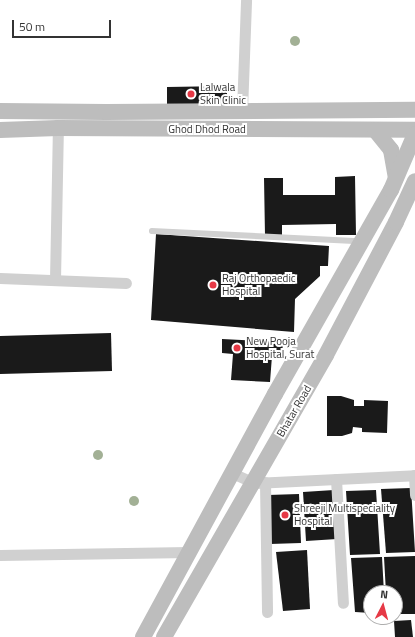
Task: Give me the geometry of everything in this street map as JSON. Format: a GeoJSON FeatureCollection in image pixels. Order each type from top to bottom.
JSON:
{"type":"FeatureCollection","features":[{"type":"Feature","properties":{"kind":"main road"},"geometry":{"type":"LineString","coordinates":[[0,111],[415,110]]}},
{"type":"Feature","properties":{"kind":"main road","name":"Ghod Dhod Road"},"geometry":{"type":"LineString","coordinates":[[0,130],[58,128],[415,130]]}},
{"type":"Feature","properties":{"kind":"main road"},"geometry":{"type":"LineString","coordinates":[[375,130],[391,150],[396,180]]}},
{"type":"Feature","properties":{"kind":"main road"},"geometry":{"type":"LineString","coordinates":[[143,637],[232,473],[396,180],[415,134]]}},
{"type":"Feature","properties":{"kind":"main road","name":"Bhatar Road"},"geometry":{"type":"LineString","coordinates":[[164,637],[259,482],[396,222],[415,181]]}},
{"type":"Feature","properties":{"kind":"street"},"geometry":{"type":"LineString","coordinates":[[242,111],[246,0]]}},
{"type":"Feature","properties":{"kind":"street"},"geometry":{"type":"LineString","coordinates":[[55,280],[58,128]]}},
{"type":"Feature","properties":{"kind":"street"},"geometry":{"type":"LineString","coordinates":[[0,278],[126,283]]}},
{"type":"Feature","properties":{"kind":"street"},"geometry":{"type":"LineString","coordinates":[[232,473],[259,482],[414,475],[415,495]]}},
{"type":"Feature","properties":{"kind":"street"},"geometry":{"type":"LineString","coordinates":[[336,479],[343,603]]}},
{"type":"Feature","properties":{"kind":"street"},"geometry":{"type":"LineString","coordinates":[[259,482],[267,612]]}},
{"type":"Feature","properties":{"kind":"street"},"geometry":{"type":"LineString","coordinates":[[0,555],[189,552]]}},
{"type":"Feature","properties":{"kind":"lane"},"geometry":{"type":"LineString","coordinates":[[152,231],[362,241]]}},
{"type":"Feature","properties":{"kind":"building"},"geometry":{"type":"Polygon","coordinates":[[[227,86],[227,106],[167,107],[167,87],[227,86]]]}},
{"type":"Feature","properties":{"kind":"building"},"geometry":{"type":"Polygon","coordinates":[[[355,176],[356,235],[336,235],[336,224],[282,225],[282,235],[265,236],[264,178],[283,178],[283,195],[335,195],[335,177],[355,176]]]}},
{"type":"Feature","properties":{"kind":"building"},"geometry":{"type":"Polygon","coordinates":[[[156,234],[329,246],[328,266],[320,266],[320,276],[295,299],[294,332],[151,320],[156,234]]]}},
{"type":"Feature","properties":{"kind":"building"},"geometry":{"type":"Polygon","coordinates":[[[111,333],[112,371],[0,374],[0,336],[111,333]]]}},
{"type":"Feature","properties":{"kind":"building"},"geometry":{"type":"Polygon","coordinates":[[[222,339],[283,342],[282,357],[272,356],[270,382],[231,380],[233,354],[222,353],[222,339]]]}},
{"type":"Feature","properties":{"kind":"building"},"geometry":{"type":"Polygon","coordinates":[[[327,396],[341,396],[354,400],[354,406],[364,406],[364,400],[388,401],[387,433],[362,432],[362,428],[353,427],[352,433],[342,436],[327,436],[327,396]]]}},
{"type":"Feature","properties":{"kind":"building"},"geometry":{"type":"Polygon","coordinates":[[[411,488],[415,552],[386,553],[381,489],[411,488]]]}},
{"type":"Feature","properties":{"kind":"building"},"geometry":{"type":"Polygon","coordinates":[[[334,490],[337,539],[306,541],[303,492],[334,490]]]}},
{"type":"Feature","properties":{"kind":"building"},"geometry":{"type":"Polygon","coordinates":[[[376,490],[380,554],[350,555],[346,491],[376,490]]]}},
{"type":"Feature","properties":{"kind":"building"},"geometry":{"type":"Polygon","coordinates":[[[299,494],[301,543],[270,544],[268,495],[299,494]]]}},
{"type":"Feature","properties":{"kind":"building"},"geometry":{"type":"Polygon","coordinates":[[[307,550],[310,609],[283,611],[276,552],[307,550]]]}},
{"type":"Feature","properties":{"kind":"building"},"geometry":{"type":"Polygon","coordinates":[[[415,556],[415,614],[403,614],[403,585],[386,585],[384,557],[415,556]]]}},
{"type":"Feature","properties":{"kind":"building"},"geometry":{"type":"Polygon","coordinates":[[[382,557],[384,585],[363,585],[363,612],[355,612],[351,558],[382,557]]]}},
{"type":"Feature","properties":{"kind":"building"},"geometry":{"type":"Polygon","coordinates":[[[403,620],[411,620],[413,637],[395,637],[394,625],[403,625],[403,620]]]}},
{"type":"Feature","properties":{"kind":"place","name":"Lalwala Skin Clinic"},"geometry":{"type":"Point","coordinates":[191,94]}},
{"type":"Feature","properties":{"kind":"place","name":"Raj Orthopaedic Hospital"},"geometry":{"type":"Point","coordinates":[213,285]}},
{"type":"Feature","properties":{"kind":"place","name":"New Pooja Hospital, Surat"},"geometry":{"type":"Point","coordinates":[237,348]}},
{"type":"Feature","properties":{"kind":"place","name":"Shreeji Multispeciality Hospital"},"geometry":{"type":"Point","coordinates":[285,515]}}]}
